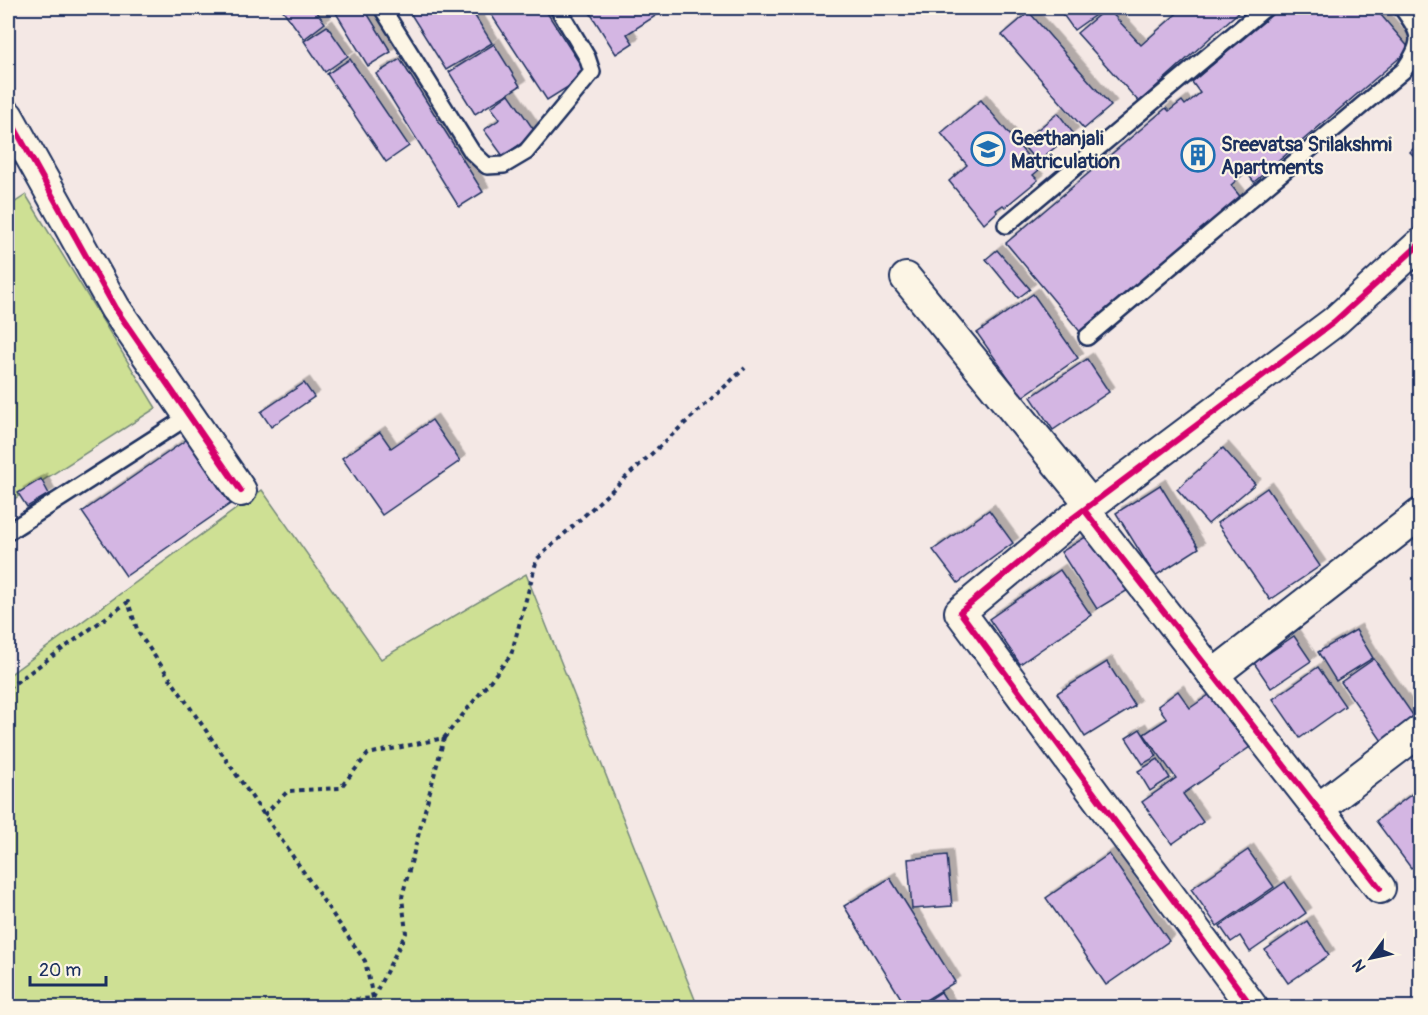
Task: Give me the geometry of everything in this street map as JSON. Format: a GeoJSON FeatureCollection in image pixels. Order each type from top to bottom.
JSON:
{"type":"FeatureCollection","features":[{"type":"Feature","properties":{"kind":"street"},"geometry":{"type":"LineString","coordinates":[[8,116],[115,308],[241,491]]}},
{"type":"Feature","properties":{"kind":"street"},"geometry":{"type":"LineString","coordinates":[[1252,1008],[960,612],[1088,508],[1334,322],[1420,244]]}},
{"type":"Feature","properties":{"kind":"street"},"geometry":{"type":"LineString","coordinates":[[906,278],[1088,508],[1213,675],[1380,888]]}},
{"type":"Feature","properties":{"kind":"street"},"geometry":{"type":"LineString","coordinates":[[1213,675],[1420,514]]}},
{"type":"Feature","properties":{"kind":"street"},"geometry":{"type":"LineString","coordinates":[[1318,809],[1420,731]]}},
{"type":"Feature","properties":{"kind":"lane"},"geometry":{"type":"LineString","coordinates":[[382,8],[472,152],[487,166],[504,165],[526,152],[592,72],[587,57],[558,8]]}},
{"type":"Feature","properties":{"kind":"lane"},"geometry":{"type":"LineString","coordinates":[[1006,225],[1265,8]]}},
{"type":"Feature","properties":{"kind":"lane"},"geometry":{"type":"LineString","coordinates":[[1087,337],[1404,70],[1417,51],[1417,28],[1402,8]]}},
{"type":"Feature","properties":{"kind":"lane"},"geometry":{"type":"LineString","coordinates":[[8,532],[189,416]]}},
{"type":"Feature","properties":{"kind":"path"},"geometry":{"type":"LineString","coordinates":[[373,998],[406,933],[402,897],[444,738],[511,655],[537,559],[745,368]]}},
{"type":"Feature","properties":{"kind":"path"},"geometry":{"type":"LineString","coordinates":[[8,688],[128,602],[138,632],[365,961],[373,998],[378,1008]]}},
{"type":"Feature","properties":{"kind":"path"},"geometry":{"type":"LineString","coordinates":[[264,815],[288,791],[340,788],[368,754],[444,738]]}},
{"type":"Feature","properties":{"kind":"path"},"geometry":{"type":"LineString","coordinates":[[340,1001],[373,998]]}},
{"type":"Feature","properties":{"kind":"green space"},"geometry":{"type":"Polygon","coordinates":[[[26,195],[156,408],[8,503],[8,207],[26,195]]]}},
{"type":"Feature","properties":{"kind":"green space"},"geometry":{"type":"Polygon","coordinates":[[[262,490],[381,659],[526,574],[698,1007],[8,1007],[8,676],[262,490]]]}},
{"type":"Feature","properties":{"kind":"building"},"geometry":{"type":"Polygon","coordinates":[[[283,8],[314,8],[325,23],[304,39],[283,8]]]}},
{"type":"Feature","properties":{"kind":"building"},"geometry":{"type":"Polygon","coordinates":[[[333,8],[364,8],[391,52],[368,66],[333,8]]]}},
{"type":"Feature","properties":{"kind":"building"},"geometry":{"type":"Polygon","coordinates":[[[407,8],[470,8],[492,43],[446,70],[407,8]]]}},
{"type":"Feature","properties":{"kind":"building"},"geometry":{"type":"Polygon","coordinates":[[[487,8],[544,8],[587,75],[547,100],[487,8]]]}},
{"type":"Feature","properties":{"kind":"building"},"geometry":{"type":"Polygon","coordinates":[[[587,8],[657,8],[660,13],[627,34],[633,43],[616,54],[587,8]]]}},
{"type":"Feature","properties":{"kind":"building"},"geometry":{"type":"Polygon","coordinates":[[[1057,8],[1072,8],[1063,15],[1057,8]]]}},
{"type":"Feature","properties":{"kind":"building"},"geometry":{"type":"Polygon","coordinates":[[[1076,8],[1090,8],[1095,15],[1074,30],[1064,16],[1076,8]]]}},
{"type":"Feature","properties":{"kind":"building"},"geometry":{"type":"Polygon","coordinates":[[[1107,8],[1141,45],[1183,8],[1243,8],[1139,102],[1077,33],[1107,8]]]}},
{"type":"Feature","properties":{"kind":"building","name":"Sreevatsa Srilakshmi Apartments"},"geometry":{"type":"Polygon","coordinates":[[[1280,8],[1375,8],[1410,49],[1254,182],[1246,172],[1231,185],[1242,199],[1082,334],[1006,243],[1166,108],[1169,111],[1182,101],[1185,105],[1200,93],[1192,82],[1280,8]]]}},
{"type":"Feature","properties":{"kind":"building"},"geometry":{"type":"Polygon","coordinates":[[[1029,12],[1111,106],[1084,129],[1002,35],[1029,12]]]}},
{"type":"Feature","properties":{"kind":"building"},"geometry":{"type":"Polygon","coordinates":[[[327,26],[348,56],[325,72],[304,41],[327,26]]]}},
{"type":"Feature","properties":{"kind":"building"},"geometry":{"type":"Polygon","coordinates":[[[494,44],[520,86],[475,114],[449,72],[494,44]]]}},
{"type":"Feature","properties":{"kind":"building"},"geometry":{"type":"Polygon","coordinates":[[[350,59],[409,146],[386,162],[327,74],[350,59]]]}},
{"type":"Feature","properties":{"kind":"building"},"geometry":{"type":"Polygon","coordinates":[[[400,59],[483,192],[459,207],[376,74],[400,59]]]}},
{"type":"Feature","properties":{"kind":"building"},"geometry":{"type":"Polygon","coordinates":[[[509,94],[536,133],[503,156],[484,130],[500,119],[491,107],[509,94]]]}},
{"type":"Feature","properties":{"kind":"building","name":"Geethanjali Matriculation"},"geometry":{"type":"Polygon","coordinates":[[[981,100],[1039,170],[1033,175],[1038,180],[1005,207],[1003,205],[996,210],[997,212],[984,224],[949,181],[967,165],[941,133],[981,100]]]}},
{"type":"Feature","properties":{"kind":"building"},"geometry":{"type":"Polygon","coordinates":[[[1058,113],[1073,133],[1037,162],[1021,143],[1058,113]]]}},
{"type":"Feature","properties":{"kind":"building"},"geometry":{"type":"Polygon","coordinates":[[[1420,142],[1420,162],[1410,152],[1420,142]]]}},
{"type":"Feature","properties":{"kind":"building"},"geometry":{"type":"Polygon","coordinates":[[[997,250],[1030,289],[1018,298],[986,259],[997,250]]]}},
{"type":"Feature","properties":{"kind":"building"},"geometry":{"type":"Polygon","coordinates":[[[1033,294],[1078,358],[1022,397],[977,333],[1033,294]]]}},
{"type":"Feature","properties":{"kind":"building"},"geometry":{"type":"Polygon","coordinates":[[[1087,359],[1109,392],[1053,430],[1031,397],[1087,359]]]}},
{"type":"Feature","properties":{"kind":"building"},"geometry":{"type":"Polygon","coordinates":[[[304,383],[314,397],[271,427],[261,412],[304,383]]]}},
{"type":"Feature","properties":{"kind":"building"},"geometry":{"type":"Polygon","coordinates":[[[432,420],[460,461],[382,515],[342,458],[380,432],[391,448],[432,420]]]}},
{"type":"Feature","properties":{"kind":"building"},"geometry":{"type":"Polygon","coordinates":[[[189,438],[233,502],[126,576],[82,512],[189,438]]]}},
{"type":"Feature","properties":{"kind":"building"},"geometry":{"type":"Polygon","coordinates":[[[1223,448],[1255,484],[1208,524],[1177,489],[1223,448]]]}},
{"type":"Feature","properties":{"kind":"building"},"geometry":{"type":"Polygon","coordinates":[[[41,479],[49,494],[27,507],[18,493],[41,479]]]}},
{"type":"Feature","properties":{"kind":"building"},"geometry":{"type":"Polygon","coordinates":[[[1160,485],[1199,548],[1155,576],[1116,513],[1160,485]]]}},
{"type":"Feature","properties":{"kind":"building"},"geometry":{"type":"Polygon","coordinates":[[[1267,488],[1320,566],[1270,600],[1217,523],[1267,488]]]}},
{"type":"Feature","properties":{"kind":"building"},"geometry":{"type":"Polygon","coordinates":[[[989,510],[1013,543],[958,583],[933,550],[989,510]]]}},
{"type":"Feature","properties":{"kind":"building"},"geometry":{"type":"Polygon","coordinates":[[[1097,530],[1133,587],[1097,609],[1061,552],[1097,530]]]}},
{"type":"Feature","properties":{"kind":"building"},"geometry":{"type":"Polygon","coordinates":[[[1060,570],[1091,615],[1020,664],[989,619],[1060,570]]]}},
{"type":"Feature","properties":{"kind":"building"},"geometry":{"type":"Polygon","coordinates":[[[1356,630],[1373,658],[1336,681],[1318,652],[1356,630]]]}},
{"type":"Feature","properties":{"kind":"building"},"geometry":{"type":"Polygon","coordinates":[[[1294,636],[1311,661],[1271,688],[1254,663],[1294,636]]]}},
{"type":"Feature","properties":{"kind":"building"},"geometry":{"type":"Polygon","coordinates":[[[1374,659],[1417,721],[1384,744],[1341,682],[1374,659]]]}},
{"type":"Feature","properties":{"kind":"building"},"geometry":{"type":"Polygon","coordinates":[[[1107,662],[1135,706],[1085,737],[1057,693],[1107,662]]]}},
{"type":"Feature","properties":{"kind":"building"},"geometry":{"type":"Polygon","coordinates":[[[1318,667],[1345,706],[1300,738],[1273,699],[1318,667]]]}},
{"type":"Feature","properties":{"kind":"building"},"geometry":{"type":"Polygon","coordinates":[[[1219,688],[1257,742],[1183,794],[1203,822],[1172,844],[1142,802],[1176,778],[1144,734],[1167,719],[1158,706],[1178,691],[1190,708],[1219,688]]]}},
{"type":"Feature","properties":{"kind":"building"},"geometry":{"type":"Polygon","coordinates":[[[1140,729],[1157,756],[1143,764],[1126,738],[1140,729]]]}},
{"type":"Feature","properties":{"kind":"building"},"geometry":{"type":"Polygon","coordinates":[[[1158,759],[1170,778],[1150,791],[1138,771],[1158,759]]]}},
{"type":"Feature","properties":{"kind":"building"},"geometry":{"type":"Polygon","coordinates":[[[1420,788],[1420,862],[1411,868],[1376,821],[1420,788]]]}},
{"type":"Feature","properties":{"kind":"building"},"geometry":{"type":"Polygon","coordinates":[[[1248,850],[1274,887],[1217,926],[1191,889],[1248,850]]]}},
{"type":"Feature","properties":{"kind":"building"},"geometry":{"type":"Polygon","coordinates":[[[1109,854],[1169,941],[1106,985],[1046,898],[1109,854]]]}},
{"type":"Feature","properties":{"kind":"building"},"geometry":{"type":"Polygon","coordinates":[[[947,855],[952,906],[912,909],[908,859],[947,855]]]}},
{"type":"Feature","properties":{"kind":"building"},"geometry":{"type":"Polygon","coordinates":[[[890,878],[955,982],[913,1008],[907,1008],[844,906],[890,878]]]}},
{"type":"Feature","properties":{"kind":"building"},"geometry":{"type":"Polygon","coordinates":[[[1285,882],[1306,913],[1250,952],[1240,936],[1231,942],[1220,926],[1285,882]]]}},
{"type":"Feature","properties":{"kind":"building"},"geometry":{"type":"Polygon","coordinates":[[[1307,921],[1329,955],[1288,983],[1265,950],[1307,921]]]}},
{"type":"Feature","properties":{"kind":"building"},"geometry":{"type":"Polygon","coordinates":[[[941,992],[951,1008],[917,1008],[941,992]]]}},
{"type":"Feature","properties":{"kind":"cycle path"},"geometry":{"type":"LineString","coordinates":[[8,116],[115,308],[241,491]]}},
{"type":"Feature","properties":{"kind":"cycle path"},"geometry":{"type":"LineString","coordinates":[[1253,1008],[960,612],[1069,521],[1334,322],[1420,244]]}},
{"type":"Feature","properties":{"kind":"cycle path"},"geometry":{"type":"LineString","coordinates":[[1085,511],[1380,888]]}},
{"type":"Feature","properties":{"kind":"place","name":"Geethanjali Matriculation"},"geometry":{"type":"Point","coordinates":[988,149]}},
{"type":"Feature","properties":{"kind":"place","name":"Sreevatsa Srilakshmi Apartments"},"geometry":{"type":"Point","coordinates":[1198,155]}}]}
